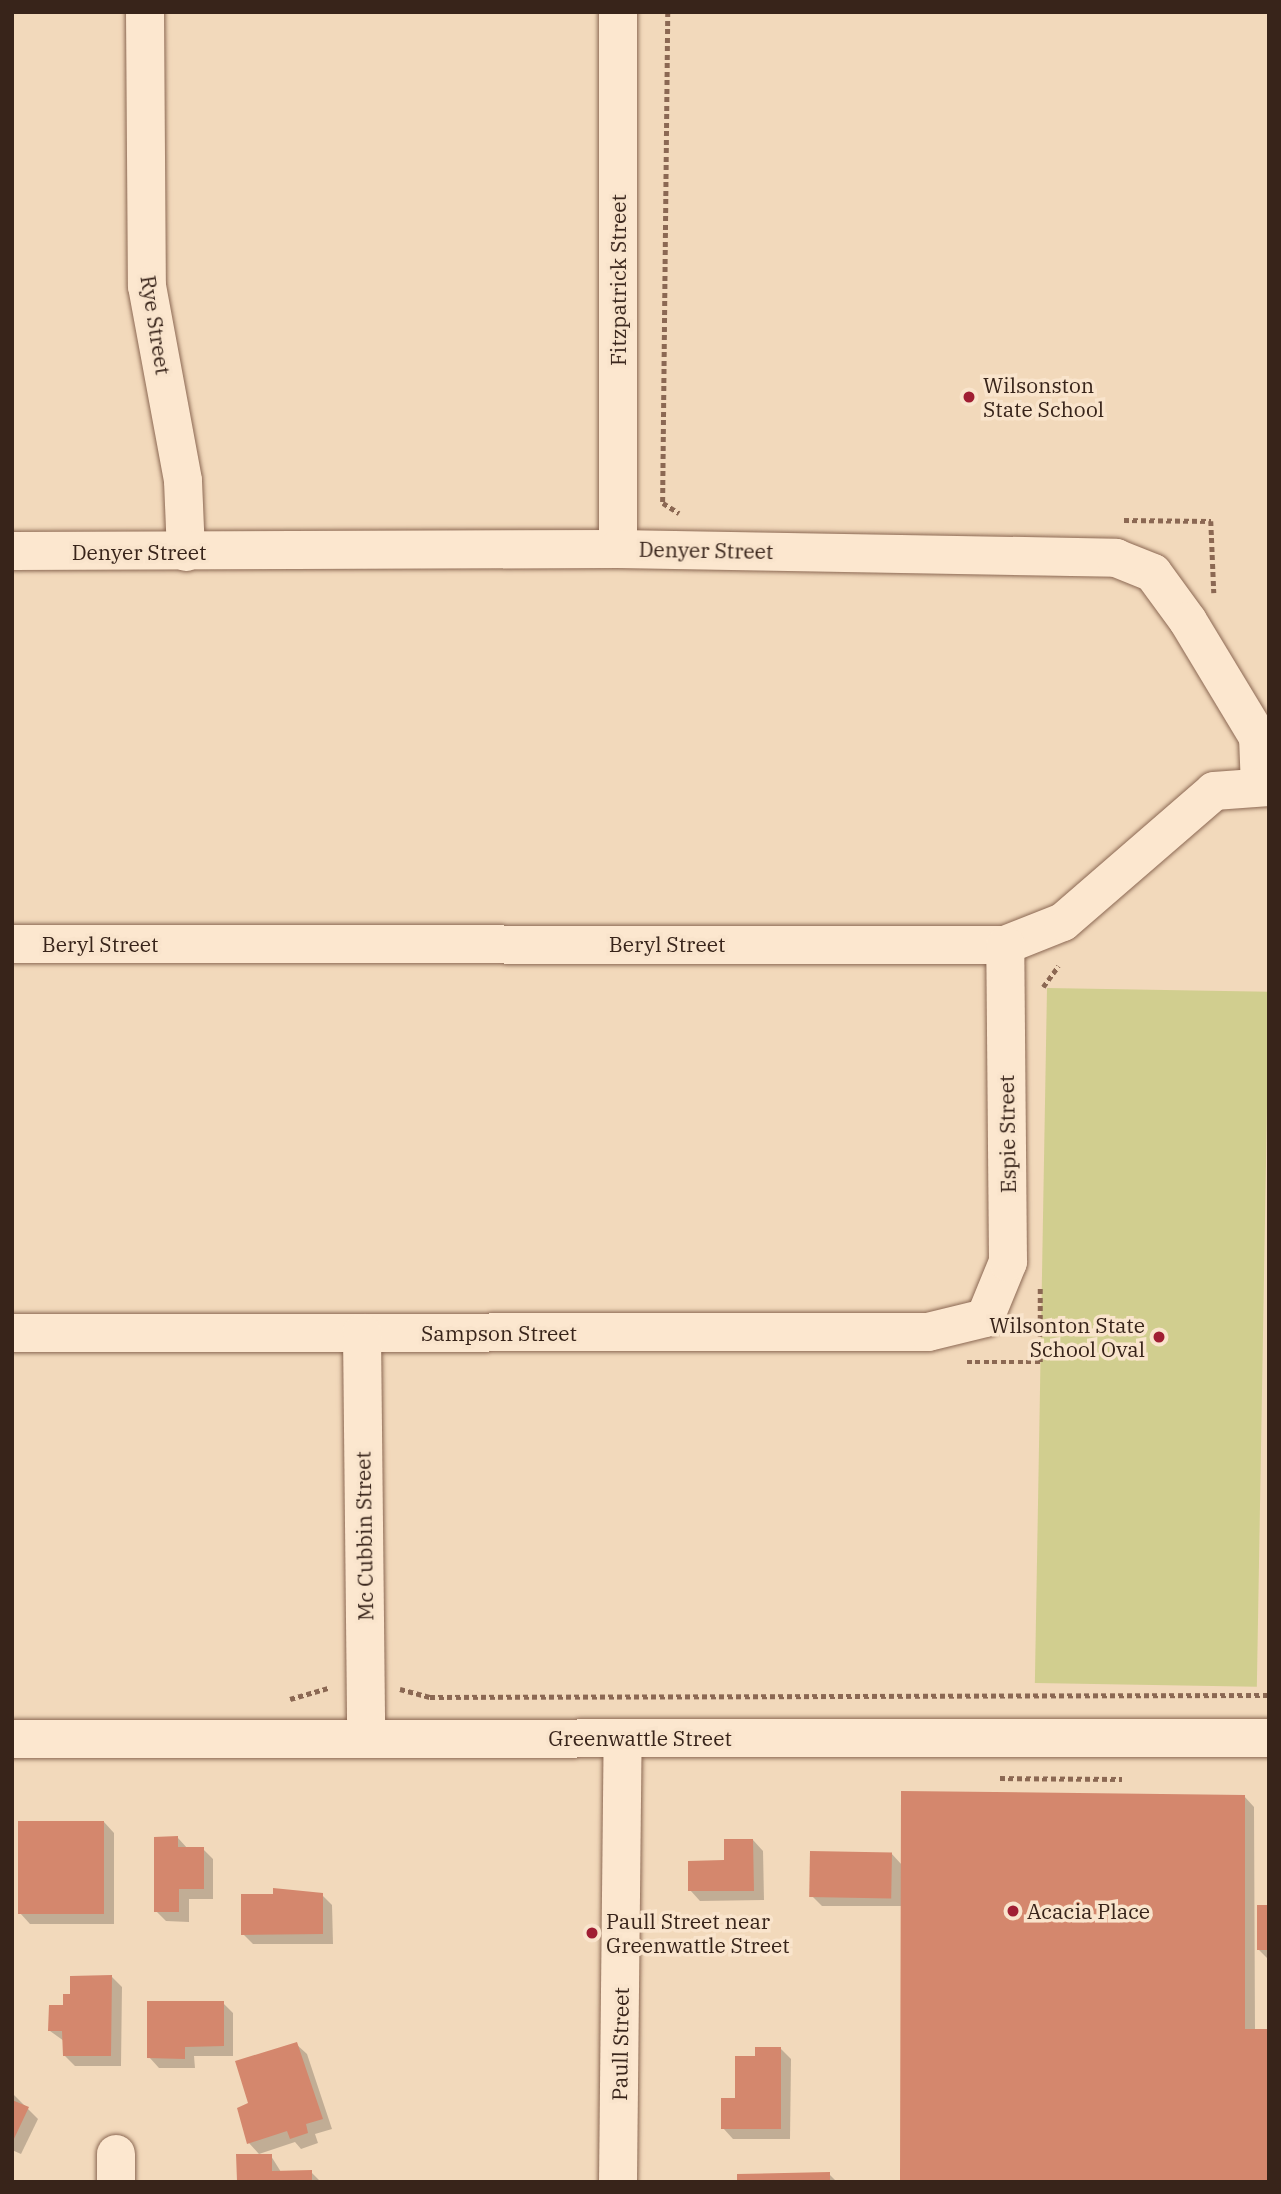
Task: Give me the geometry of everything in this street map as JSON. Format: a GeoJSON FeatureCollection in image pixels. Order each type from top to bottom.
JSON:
{"type":"FeatureCollection","features":[{"type":"Feature","properties":{"kind":"street","name":"Rye Street"},"geometry":{"type":"LineString","coordinates":[[145,12],[147,286],[183,481],[186,552]]}},
{"type":"Feature","properties":{"kind":"street","name":"Fitzpatrick Street"},"geometry":{"type":"LineString","coordinates":[[618,12],[618,549]]}},
{"type":"Feature","properties":{"kind":"street","name":"Denyer Street"},"geometry":{"type":"LineString","coordinates":[[12,551],[618,549],[1116,558],[1153,573],[1188,621],[1258,737],[1264,786]]}},
{"type":"Feature","properties":{"kind":"street","name":"Beryl Street"},"geometry":{"type":"LineString","coordinates":[[12,944],[1005,945],[1063,922],[1214,791],[1264,786]]}},
{"type":"Feature","properties":{"kind":"street","name":"Espie Street"},"geometry":{"type":"LineString","coordinates":[[985,1318],[1008,1262],[1005,945]]}},
{"type":"Feature","properties":{"kind":"street","name":"Sampson Street"},"geometry":{"type":"LineString","coordinates":[[12,1333],[929,1332],[985,1318]]}},
{"type":"Feature","properties":{"kind":"street","name":"Mc Cubbin Street"},"geometry":{"type":"LineString","coordinates":[[362,1333],[366,1738]]}},
{"type":"Feature","properties":{"kind":"street","name":"Paull Street"},"geometry":{"type":"LineString","coordinates":[[618,2182],[623,1738]]}},
{"type":"Feature","properties":{"kind":"street","name":"Greenwattle Street"},"geometry":{"type":"LineString","coordinates":[[12,1739],[1269,1738]]}},
{"type":"Feature","properties":{"kind":"path"},"geometry":{"type":"LineString","coordinates":[[663,503],[668,12]]}},
{"type":"Feature","properties":{"kind":"path"},"geometry":{"type":"LineString","coordinates":[[1039,999],[1045,981],[1066,960]]}},
{"type":"Feature","properties":{"kind":"path"},"geometry":{"type":"LineString","coordinates":[[957,1362],[1040,1362],[1040,1278]]}},
{"type":"Feature","properties":{"kind":"path"},"geometry":{"type":"LineString","coordinates":[[280,1699],[328,1688],[403,1689],[430,1697],[1269,1695]]}},
{"type":"Feature","properties":{"kind":"path"},"geometry":{"type":"LineString","coordinates":[[996,1778],[1122,1779]]}},
{"type":"Feature","properties":{"kind":"shaded area","name":"Wilsonton State School Oval"},"geometry":{"type":"Polygon","coordinates":[[[1047,988],[1269,992],[1257,1687],[1035,1683],[1047,988]]]}},
{"type":"Feature","properties":{"kind":"building","name":"Acacia Place"},"geometry":{"type":"Polygon","coordinates":[[[901,1791],[1245,1795],[1245,2029],[1269,2029],[1269,2182],[900,2182],[901,1791]]]}},
{"type":"Feature","properties":{"kind":"building"},"geometry":{"type":"Polygon","coordinates":[[[18,1821],[104,1821],[104,1914],[18,1914],[18,1821]]]}},
{"type":"Feature","properties":{"kind":"building"},"geometry":{"type":"Polygon","coordinates":[[[178,1836],[178,1847],[204,1847],[204,1889],[179,1889],[179,1912],[154,1912],[154,1837],[178,1836]]]}},
{"type":"Feature","properties":{"kind":"building"},"geometry":{"type":"Polygon","coordinates":[[[724,1839],[753,1839],[754,1891],[688,1891],[688,1861],[724,1860],[724,1839]]]}},
{"type":"Feature","properties":{"kind":"building"},"geometry":{"type":"Polygon","coordinates":[[[810,1851],[892,1852],[891,1898],[809,1897],[810,1851]]]}},
{"type":"Feature","properties":{"kind":"building"},"geometry":{"type":"Polygon","coordinates":[[[273,1888],[323,1893],[323,1934],[241,1935],[241,1894],[273,1894],[273,1888]]]}},
{"type":"Feature","properties":{"kind":"building"},"geometry":{"type":"Polygon","coordinates":[[[1257,1905],[1269,1905],[1269,1950],[1257,1950],[1257,1905]]]}},
{"type":"Feature","properties":{"kind":"building"},"geometry":{"type":"Polygon","coordinates":[[[112,1975],[111,2056],[63,2056],[62,2031],[48,2031],[49,2005],[63,2005],[63,1994],[70,1994],[70,1976],[112,1975]]]}},
{"type":"Feature","properties":{"kind":"building"},"geometry":{"type":"Polygon","coordinates":[[[147,2001],[224,2001],[224,2046],[185,2047],[185,2059],[147,2058],[147,2001]]]}},
{"type":"Feature","properties":{"kind":"building"},"geometry":{"type":"Polygon","coordinates":[[[297,2042],[323,2119],[306,2124],[308,2133],[290,2139],[287,2131],[247,2144],[237,2108],[248,2103],[235,2061],[297,2042]]]}},
{"type":"Feature","properties":{"kind":"building"},"geometry":{"type":"Polygon","coordinates":[[[755,2047],[781,2047],[781,2129],[721,2129],[721,2098],[735,2098],[735,2056],[755,2056],[755,2047]]]}},
{"type":"Feature","properties":{"kind":"building"},"geometry":{"type":"Polygon","coordinates":[[[12,2100],[29,2107],[12,2143],[12,2100]]]}},
{"type":"Feature","properties":{"kind":"building"},"geometry":{"type":"Polygon","coordinates":[[[236,2154],[272,2154],[272,2171],[312,2170],[312,2182],[237,2181],[236,2154]]]}},
{"type":"Feature","properties":{"kind":"building"},"geometry":{"type":"Polygon","coordinates":[[[830,2172],[830,2182],[737,2182],[737,2174],[830,2172]]]}},
{"type":"Feature","properties":{"kind":"place","name":"Wilsonston State School"},"geometry":{"type":"Point","coordinates":[969,397]}},
{"type":"Feature","properties":{"kind":"place","name":"Wilsonton State School Oval"},"geometry":{"type":"Point","coordinates":[1159,1337]}},
{"type":"Feature","properties":{"kind":"place","name":"Acacia Place"},"geometry":{"type":"Point","coordinates":[1013,1911]}},
{"type":"Feature","properties":{"kind":"place","name":"Paull Street near Greenwattle Street"},"geometry":{"type":"Point","coordinates":[592,1933]}}]}
